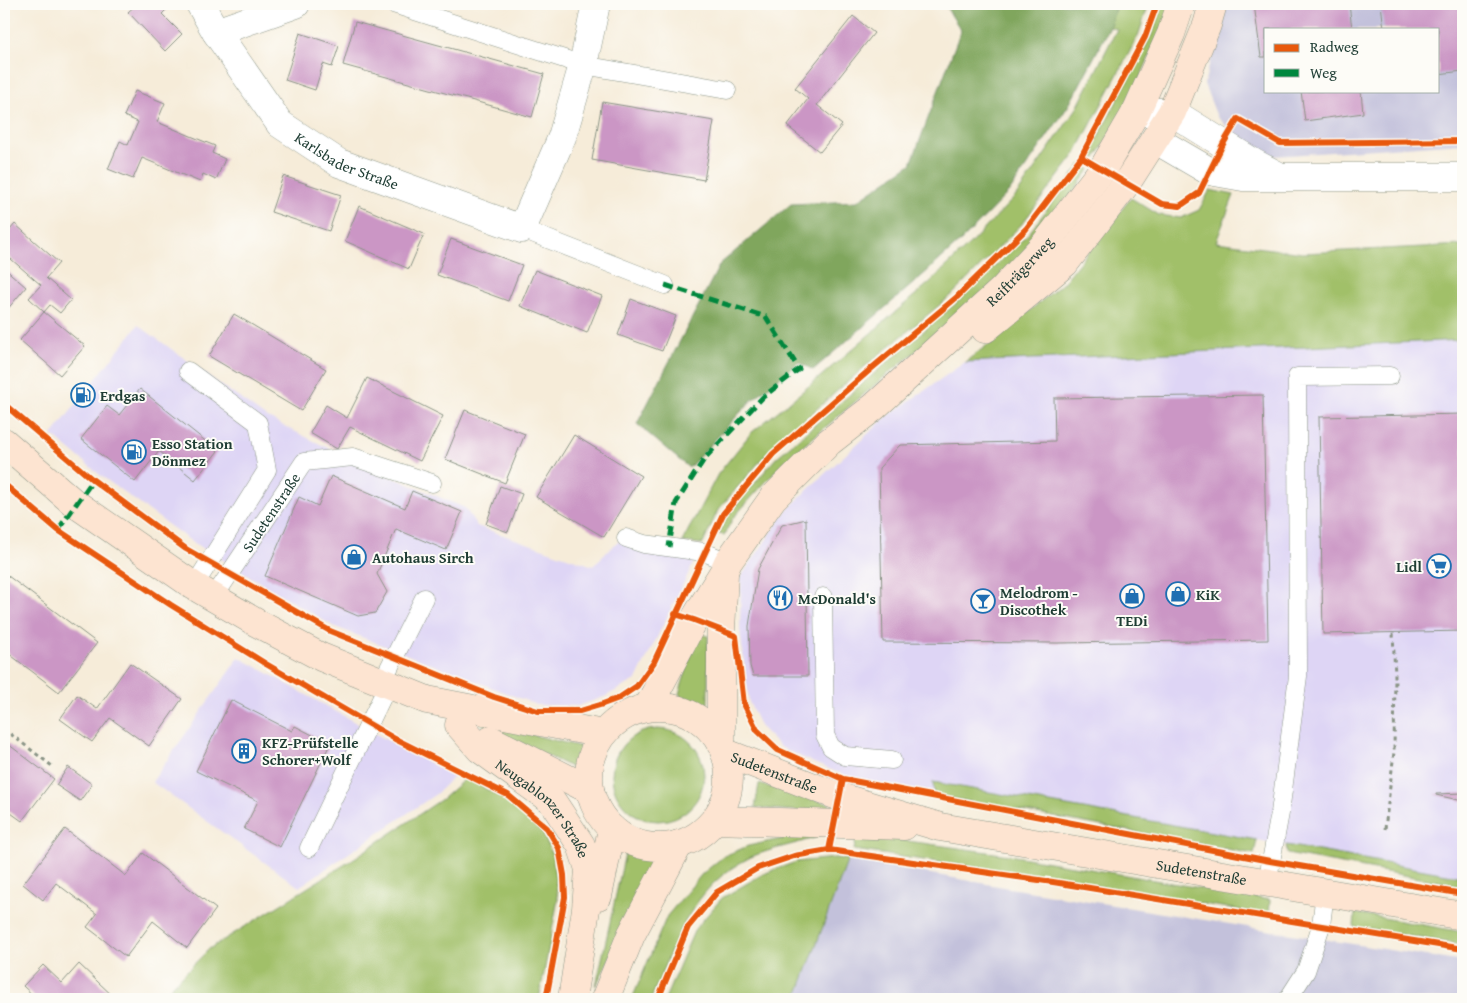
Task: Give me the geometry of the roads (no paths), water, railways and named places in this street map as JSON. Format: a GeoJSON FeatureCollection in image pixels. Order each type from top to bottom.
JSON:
{"type":"FeatureCollection","features":[{"type":"Feature","properties":{"kind":"street","name":"Karlsbader Straße"},"geometry":{"type":"LineString","coordinates":[[200,4],[216,32],[280,124],[339,162],[522,229]]}},
{"type":"Feature","properties":{"kind":"street"},"geometry":{"type":"LineString","coordinates":[[216,32],[296,4]]}},
{"type":"Feature","properties":{"kind":"street"},"geometry":{"type":"LineString","coordinates":[[522,229],[562,137],[583,65],[596,4]]}},
{"type":"Feature","properties":{"kind":"street","name":"Reifträgerweg"},"geometry":{"type":"LineString","coordinates":[[874,407],[1002,290],[1045,244],[1102,170],[1136,112],[1171,34],[1181,4]]}},
{"type":"Feature","properties":{"kind":"street","name":"Reifträgerweg"},"geometry":{"type":"LineString","coordinates":[[648,707],[694,620],[726,566],[773,498],[829,442],[874,407],[990,325],[1065,263],[1126,184],[1156,140],[1172,112],[1207,25],[1213,4]]}},
{"type":"Feature","properties":{"kind":"street"},"geometry":{"type":"LineString","coordinates":[[1136,112],[1172,112],[1254,164],[1285,178]]}},
{"type":"Feature","properties":{"kind":"street"},"geometry":{"type":"LineString","coordinates":[[1136,112],[1156,140],[1210,171],[1243,177],[1285,178],[1463,177]]}},
{"type":"Feature","properties":{"kind":"street"},"geometry":{"type":"LineString","coordinates":[[4,442],[76,504],[204,591],[257,623],[321,657],[427,700],[603,734]]}},
{"type":"Feature","properties":{"kind":"street"},"geometry":{"type":"LineString","coordinates":[[723,748],[710,729],[694,716],[672,707],[648,707],[635,711],[622,717],[603,734],[595,747],[590,761],[590,790],[593,801],[600,815],[612,829],[628,839],[643,845],[661,847],[679,844],[700,834],[715,820],[727,796],[730,774],[723,748],[721,630],[726,566]]}},
{"type":"Feature","properties":{"kind":"street"},"geometry":{"type":"LineString","coordinates":[[427,700],[459,725],[590,790]]}},
{"type":"Feature","properties":{"kind":"street","name":"Neugablonzer Straße"},"geometry":{"type":"LineString","coordinates":[[459,725],[480,749],[552,801],[581,845],[588,869],[586,909],[572,999]]}},
{"type":"Feature","properties":{"kind":"street","name":"Sudetenstraße"},"geometry":{"type":"LineString","coordinates":[[723,748],[840,797],[940,827],[1463,916]]}},
{"type":"Feature","properties":{"kind":"street","name":"Sudetenstraße"},"geometry":{"type":"LineString","coordinates":[[715,820],[940,827]]}},
{"type":"Feature","properties":{"kind":"street","name":"Neugablonzer Straße"},"geometry":{"type":"LineString","coordinates":[[577,999],[612,829]]}},
{"type":"Feature","properties":{"kind":"street"},"geometry":{"type":"LineString","coordinates":[[605,999],[630,935],[679,844]]}},
{"type":"Feature","properties":{"kind":"lane"},"geometry":{"type":"LineString","coordinates":[[393,4],[583,65],[727,90]]}},
{"type":"Feature","properties":{"kind":"lane","name":"Karlsbader Straße"},"geometry":{"type":"LineString","coordinates":[[522,229],[665,285]]}},
{"type":"Feature","properties":{"kind":"lane","name":"Sudetenstraße"},"geometry":{"type":"LineString","coordinates":[[188,371],[258,423],[267,470],[204,591]]}},
{"type":"Feature","properties":{"kind":"lane"},"geometry":{"type":"LineString","coordinates":[[1267,883],[1280,813],[1298,676],[1297,376],[1390,376]]}},
{"type":"Feature","properties":{"kind":"lane","name":"Sudetenstraße"},"geometry":{"type":"LineString","coordinates":[[204,591],[304,462],[353,457],[432,483]]}},
{"type":"Feature","properties":{"kind":"lane"},"geometry":{"type":"LineString","coordinates":[[626,538],[644,544],[704,552],[726,566]]}},
{"type":"Feature","properties":{"kind":"lane"},"geometry":{"type":"LineString","coordinates":[[823,597],[825,735],[831,747],[845,756],[892,760]]}},
{"type":"Feature","properties":{"kind":"lane"},"geometry":{"type":"LineString","coordinates":[[309,848],[424,598]]}},
{"type":"Feature","properties":{"kind":"lane"},"geometry":{"type":"LineString","coordinates":[[1288,999],[1306,971],[1321,926],[1325,892]]}},
{"type":"Feature","properties":{"kind":"place","name":"Erdgas"},"geometry":{"type":"Point","coordinates":[83,395]}},
{"type":"Feature","properties":{"kind":"place","name":"Esso Station Dönmez"},"geometry":{"type":"Point","coordinates":[134,452]}},
{"type":"Feature","properties":{"kind":"place","name":"Autohaus Sirch"},"geometry":{"type":"Point","coordinates":[354,557]}},
{"type":"Feature","properties":{"kind":"place","name":"Lidl"},"geometry":{"type":"Point","coordinates":[1439,566]}},
{"type":"Feature","properties":{"kind":"place","name":"KiK"},"geometry":{"type":"Point","coordinates":[1178,594]}},
{"type":"Feature","properties":{"kind":"place","name":"TEDi"},"geometry":{"type":"Point","coordinates":[1132,596]}},
{"type":"Feature","properties":{"kind":"place","name":"McDonald's"},"geometry":{"type":"Point","coordinates":[780,598]}},
{"type":"Feature","properties":{"kind":"place","name":"Melodrom - Discothek"},"geometry":{"type":"Point","coordinates":[983,601]}},
{"type":"Feature","properties":{"kind":"place","name":"KFZ-Prüfstelle Schorer+Wolf"},"geometry":{"type":"Point","coordinates":[244,751]}}]}
